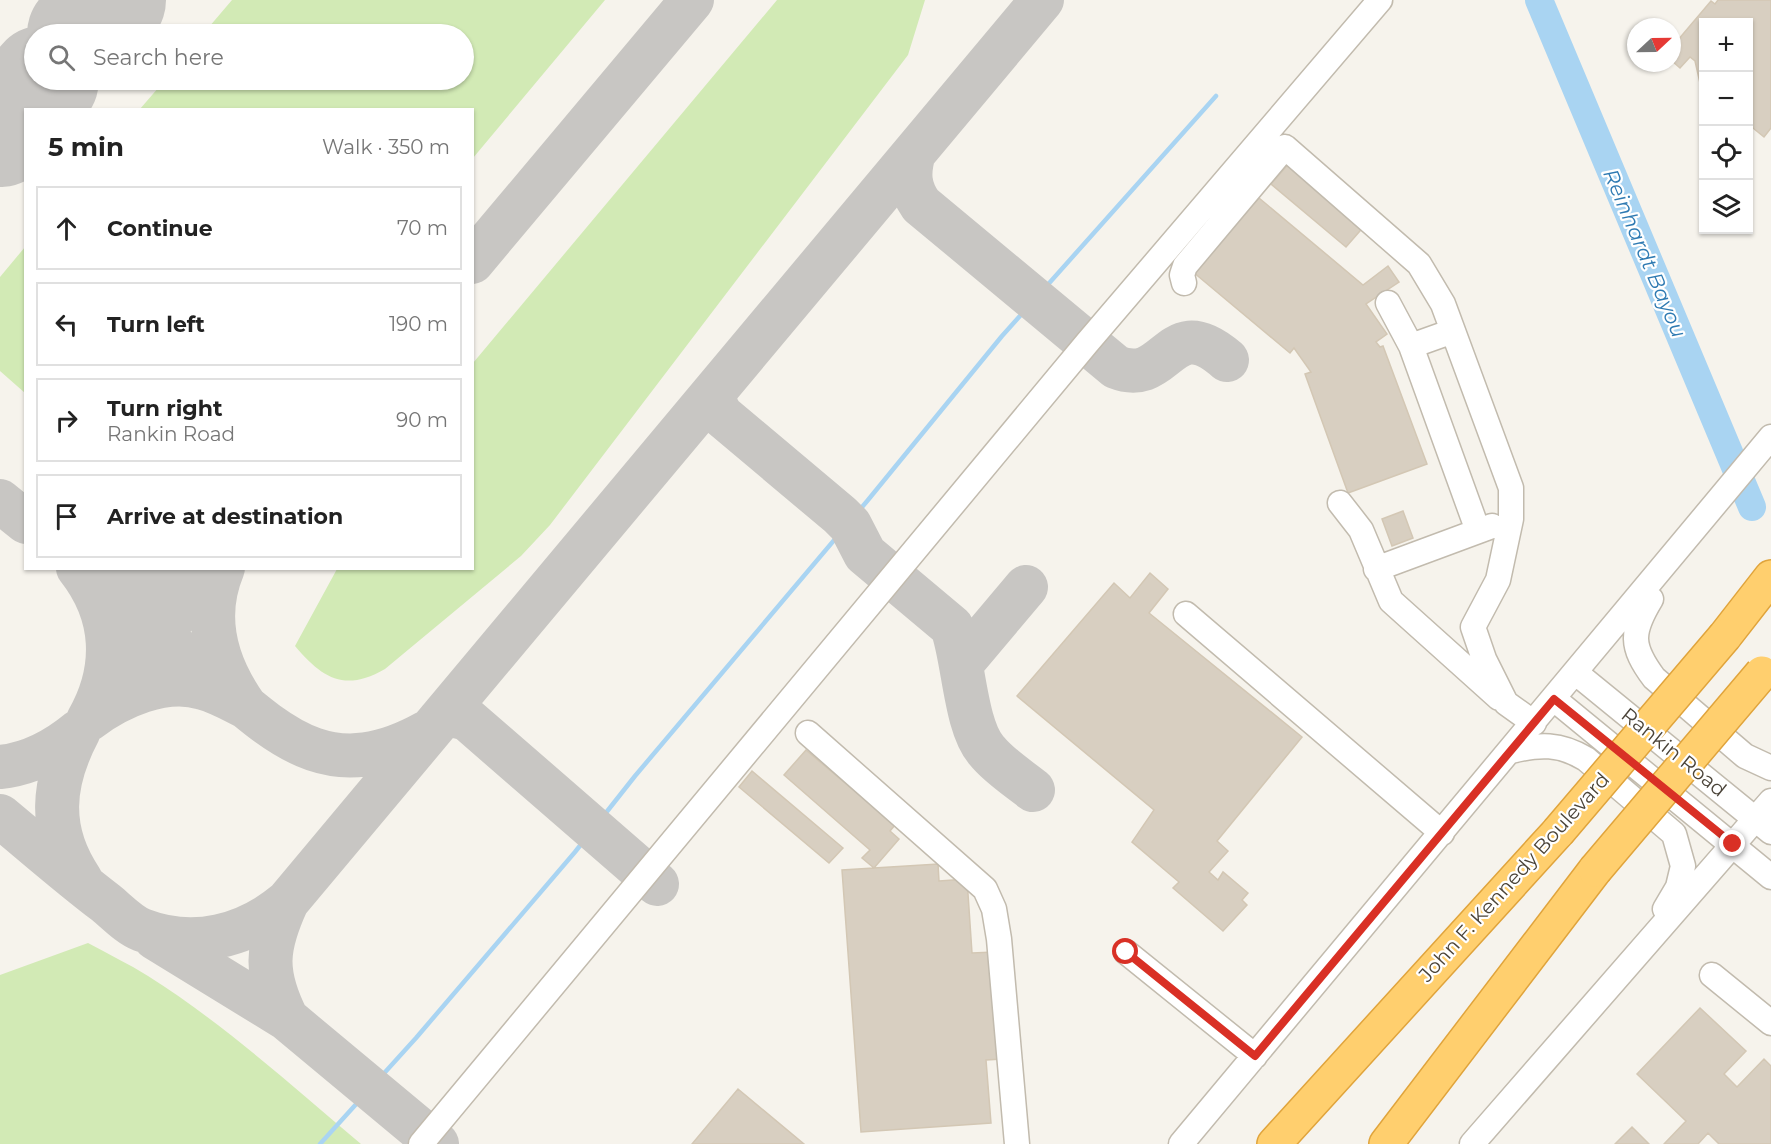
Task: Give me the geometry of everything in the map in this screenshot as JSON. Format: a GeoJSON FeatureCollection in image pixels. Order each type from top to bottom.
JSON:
{"type":"FeatureCollection","features":[{"type":"Feature","properties":{"kind":"highway","name":"John F. Kennedy Boulevard"},"geometry":{"type":"LineString","coordinates":[[1274,1144],[1558,832],[1725,636],[1771,577]]}},
{"type":"Feature","properties":{"kind":"highway"},"geometry":{"type":"LineString","coordinates":[[1386,1144],[1595,870],[1766,667]]}},
{"type":"Feature","properties":{"kind":"street"},"geometry":{"type":"LineString","coordinates":[[421,1144],[1087,343],[1380,0]]}},
{"type":"Feature","properties":{"kind":"street"},"geometry":{"type":"LineString","coordinates":[[1184,283],[1182,275],[1185,266],[1285,147],[1419,264],[1443,304],[1511,488],[1511,519],[1498,580],[1473,627],[1455,639],[1434,639]]}},
{"type":"Feature","properties":{"kind":"street"},"geometry":{"type":"LineString","coordinates":[[1388,303],[1411,346],[1478,531]]}},
{"type":"Feature","properties":{"kind":"street"},"geometry":{"type":"LineString","coordinates":[[1411,346],[1453,331]]}},
{"type":"Feature","properties":{"kind":"street"},"geometry":{"type":"LineString","coordinates":[[1181,1144],[1768,442]]}},
{"type":"Feature","properties":{"kind":"street"},"geometry":{"type":"LineString","coordinates":[[1340,503],[1361,530],[1391,601],[1506,704],[1534,723]]}},
{"type":"Feature","properties":{"kind":"street"},"geometry":{"type":"LineString","coordinates":[[1376,569],[1511,519]]}},
{"type":"Feature","properties":{"kind":"street"},"geometry":{"type":"LineString","coordinates":[[1677,553],[1637,623],[1636,643],[1642,663],[1654,678],[1745,756],[1771,768]]}},
{"type":"Feature","properties":{"kind":"street"},"geometry":{"type":"LineString","coordinates":[[1186,614],[1442,833]]}},
{"type":"Feature","properties":{"kind":"street"},"geometry":{"type":"LineString","coordinates":[[1473,627],[1484,659],[1506,704]]}},
{"type":"Feature","properties":{"kind":"street","name":"Rankin Road"},"geometry":{"type":"LineString","coordinates":[[1576,673],[1766,817]]}},
{"type":"Feature","properties":{"kind":"street","name":"Rankin Road"},"geometry":{"type":"LineString","coordinates":[[1554,699],[1771,877]]}},
{"type":"Feature","properties":{"kind":"street"},"geometry":{"type":"LineString","coordinates":[[808,733],[985,889],[994,909],[999,939],[1017,1144]]}},
{"type":"Feature","properties":{"kind":"street"},"geometry":{"type":"LineString","coordinates":[[1511,751],[1534,745],[1571,750],[1674,834],[1683,866],[1678,887],[1639,953]]}},
{"type":"Feature","properties":{"kind":"street"},"geometry":{"type":"LineString","coordinates":[[1472,1144],[1733,844],[1766,817]]}},
{"type":"Feature","properties":{"kind":"street"},"geometry":{"type":"LineString","coordinates":[[1126,952],[1255,1056]]}},
{"type":"Feature","properties":{"kind":"street"},"geometry":{"type":"LineString","coordinates":[[1712,975],[1771,1023]]}},
{"type":"Feature","properties":{"kind":"green space"},"geometry":{"type":"Polygon","coordinates":[[[232,0],[605,0],[474,157],[474,108],[141,108],[156,90],[474,90],[474,24],[212,24],[232,0]]]}},
{"type":"Feature","properties":{"kind":"green space"},"geometry":{"type":"Polygon","coordinates":[[[777,0],[925,0],[908,55],[550,525],[521,556],[385,669],[358,680],[346,681],[325,674],[295,646],[336,570],[474,570],[474,362],[777,0]]]}},
{"type":"Feature","properties":{"kind":"green space"},"geometry":{"type":"Polygon","coordinates":[[[24,248],[24,392],[0,371],[0,277],[24,248]]]}},
{"type":"Feature","properties":{"kind":"green space"},"geometry":{"type":"Polygon","coordinates":[[[88,943],[148,976],[204,1014],[361,1144],[0,1144],[0,975],[88,943]]]}},
{"type":"Feature","properties":{"kind":"building"},"geometry":{"type":"Polygon","coordinates":[[[1718,0],[1771,0],[1771,128],[1764,137],[1753,128],[1753,18],[1699,18],[1699,79],[1695,61],[1690,57],[1681,67],[1681,36],[1711,1],[1715,4],[1718,0]]]}},
{"type":"Feature","properties":{"kind":"building"},"geometry":{"type":"Polygon","coordinates":[[[1291,161],[1366,224],[1346,247],[1271,184],[1291,161]]]}},
{"type":"Feature","properties":{"kind":"building"},"geometry":{"type":"Polygon","coordinates":[[[1259,198],[1363,285],[1388,266],[1399,282],[1366,304],[1387,334],[1376,342],[1380,347],[1383,346],[1427,464],[1348,493],[1305,374],[1311,372],[1294,348],[1290,353],[1193,272],[1246,208],[1248,210],[1259,198]]]}},
{"type":"Feature","properties":{"kind":"building"},"geometry":{"type":"Polygon","coordinates":[[[1403,511],[1413,538],[1392,546],[1382,519],[1403,511]]]}},
{"type":"Feature","properties":{"kind":"building"},"geometry":{"type":"Polygon","coordinates":[[[1150,573],[1168,589],[1149,613],[1302,737],[1217,841],[1228,851],[1209,872],[1218,880],[1223,872],[1248,893],[1242,900],[1247,905],[1223,931],[1173,888],[1179,882],[1132,842],[1154,810],[1017,696],[1114,583],[1130,598],[1150,573]]]}},
{"type":"Feature","properties":{"kind":"building"},"geometry":{"type":"Polygon","coordinates":[[[806,750],[895,825],[890,831],[899,839],[874,868],[862,858],[870,850],[784,775],[806,750]]]}},
{"type":"Feature","properties":{"kind":"building"},"geometry":{"type":"Polygon","coordinates":[[[752,771],[843,848],[829,863],[739,787],[752,771]]]}},
{"type":"Feature","properties":{"kind":"building"},"geometry":{"type":"Polygon","coordinates":[[[938,864],[939,881],[967,879],[972,953],[994,952],[1002,1059],[986,1060],[991,1123],[861,1132],[842,870],[938,864]]]}},
{"type":"Feature","properties":{"kind":"building"},"geometry":{"type":"Polygon","coordinates":[[[1700,1008],[1746,1051],[1724,1074],[1737,1087],[1764,1059],[1771,1066],[1771,1144],[1719,1144],[1708,1133],[1698,1144],[1664,1144],[1686,1121],[1637,1074],[1700,1008]]]}},
{"type":"Feature","properties":{"kind":"building"},"geometry":{"type":"Polygon","coordinates":[[[738,1089],[804,1144],[692,1144],[738,1089]]]}},
{"type":"Feature","properties":{"kind":"building"},"geometry":{"type":"Polygon","coordinates":[[[1632,1127],[1649,1144],[1615,1144],[1632,1127]]]}},
{"type":"Feature","properties":{"kind":"waterway","name":"Reinhardt Bayou"},"geometry":{"type":"LineString","coordinates":[[1539,0],[1752,507]]}},
{"type":"Feature","properties":{"kind":"waterway"},"geometry":{"type":"LineString","coordinates":[[320,1144],[416,1038],[575,852],[635,776],[868,500],[1002,336],[1216,96]]}},
{"type":"Feature","properties":{"kind":"taxiway"},"geometry":{"type":"LineString","coordinates":[[474,260],[692,0]]}},
{"type":"Feature","properties":{"kind":"taxiway"},"geometry":{"type":"LineString","coordinates":[[0,816],[128,922],[137,928],[161,936],[181,939],[219,936],[254,924],[287,902],[1042,0]]}},
{"type":"Feature","properties":{"kind":"taxiway"},"geometry":{"type":"LineString","coordinates":[[914,153],[911,180],[914,193],[921,205],[1116,367],[1134,371],[1147,368],[1180,345],[1192,343],[1207,347],[1227,360]]}},
{"type":"Feature","properties":{"kind":"taxiway"},"geometry":{"type":"LineString","coordinates":[[717,389],[714,402],[721,415],[840,515],[850,525],[865,554],[952,627],[969,710],[980,740],[997,762],[1033,790]]}},
{"type":"Feature","properties":{"kind":"taxiway"},"geometry":{"type":"LineString","coordinates":[[0,501],[24,520]]}},
{"type":"Feature","properties":{"kind":"taxiway"},"geometry":{"type":"LineString","coordinates":[[79,570],[99,604],[108,642],[104,681],[88,720],[128,697],[143,691],[173,685],[188,685],[209,690],[246,707],[227,675],[215,640],[214,605],[222,570]]}},
{"type":"Feature","properties":{"kind":"taxiway"},"geometry":{"type":"LineString","coordinates":[[91,570],[117,579],[146,583],[175,579],[199,570]]}},
{"type":"Feature","properties":{"kind":"taxiway"},"geometry":{"type":"LineString","coordinates":[[101,705],[213,570]]}},
{"type":"Feature","properties":{"kind":"taxiway"},"geometry":{"type":"LineString","coordinates":[[90,576],[258,717],[282,734],[307,747],[333,754],[361,755],[392,748],[427,732]]}},
{"type":"Feature","properties":{"kind":"taxiway"},"geometry":{"type":"LineString","coordinates":[[962,663],[1026,587]]}},
{"type":"Feature","properties":{"kind":"taxiway"},"geometry":{"type":"LineString","coordinates":[[440,719],[452,715],[467,719],[657,884]]}},
{"type":"Feature","properties":{"kind":"taxiway"},"geometry":{"type":"LineString","coordinates":[[0,767],[22,763],[42,755],[79,731],[63,769],[57,806],[58,824],[63,843],[81,880]]}},
{"type":"Feature","properties":{"kind":"taxiway"},"geometry":{"type":"LineString","coordinates":[[287,902],[275,933],[270,960],[274,988],[287,1019],[437,1144]]}},
{"type":"Feature","properties":{"kind":"taxiway"},"geometry":{"type":"LineString","coordinates":[[155,938],[287,1019]]}},
{"type":"Feature","properties":{"kind":"runway"},"geometry":{"type":"LineString","coordinates":[[91,24],[111,0]]}},
{"type":"Feature","properties":{"kind":"runway"},"geometry":{"type":"LineString","coordinates":[[0,132],[36,90]]}},
{"type":"Feature","properties":{"kind":"route"},"geometry":{"type":"LineString","coordinates":[[1126,952],[1255,1056],[1554,699],[1733,844]]}}]}
